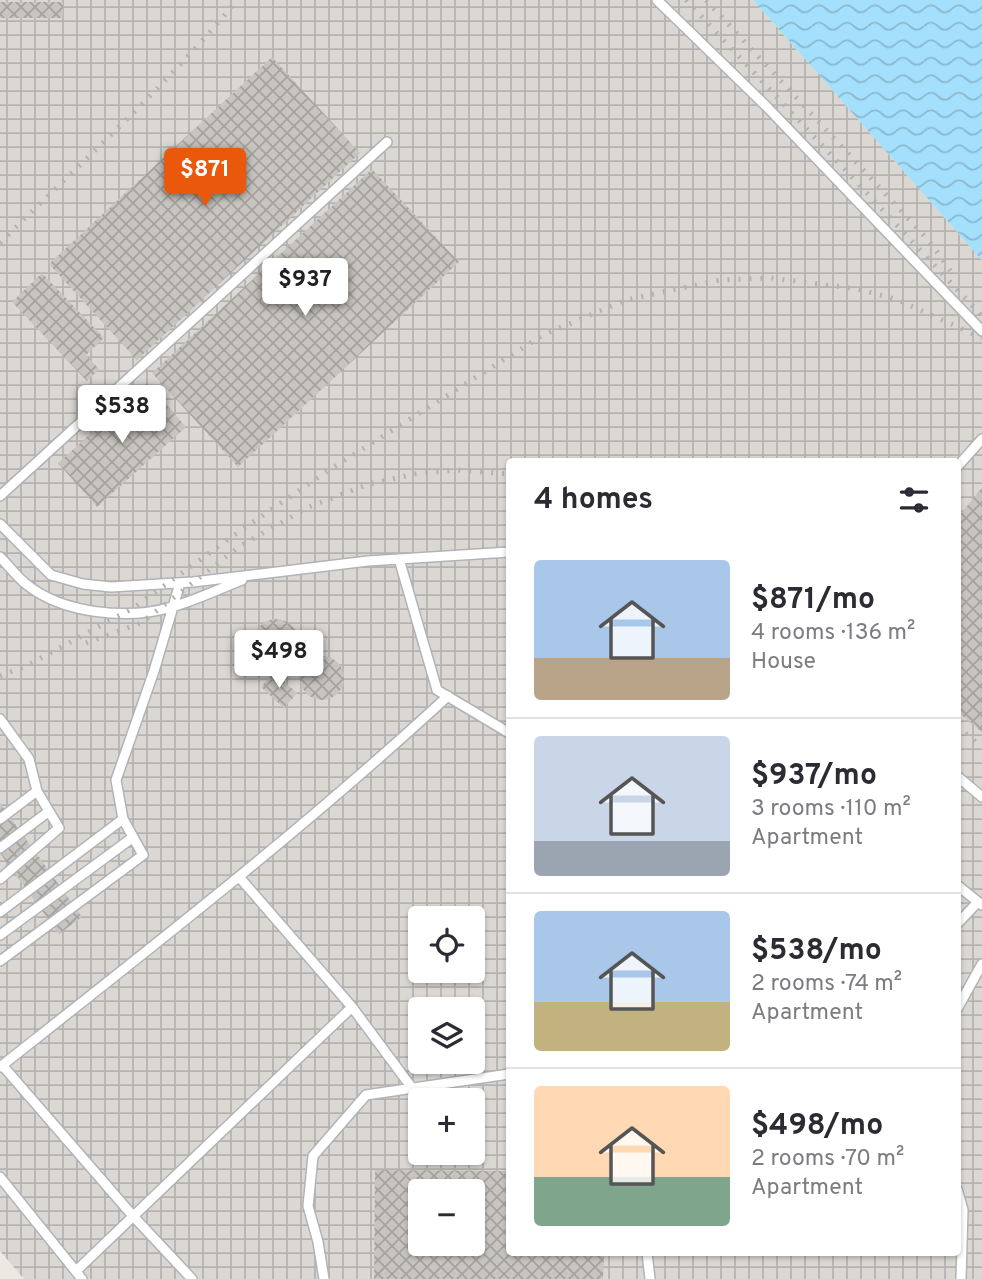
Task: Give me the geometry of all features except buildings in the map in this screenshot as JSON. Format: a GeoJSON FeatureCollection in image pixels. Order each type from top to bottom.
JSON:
{"type":"FeatureCollection","features":[{"type":"Feature","properties":{"kind":"lane"},"geometry":{"type":"LineString","coordinates":[[657,0],[766,106],[982,331]]}},
{"type":"Feature","properties":{"kind":"lane"},"geometry":{"type":"LineString","coordinates":[[0,496],[387,142]]}},
{"type":"Feature","properties":{"kind":"lane"},"geometry":{"type":"LineString","coordinates":[[961,463],[982,439]]}},
{"type":"Feature","properties":{"kind":"lane"},"geometry":{"type":"LineString","coordinates":[[0,524],[51,575],[83,584],[111,587],[180,583],[399,559],[506,552]]}},
{"type":"Feature","properties":{"kind":"lane"},"geometry":{"type":"LineString","coordinates":[[0,557],[26,584],[52,601],[96,613],[157,611],[254,575]]}},
{"type":"Feature","properties":{"kind":"lane"},"geometry":{"type":"LineString","coordinates":[[399,559],[437,690],[506,731]]}},
{"type":"Feature","properties":{"kind":"lane"},"geometry":{"type":"LineString","coordinates":[[0,961],[143,855],[123,819],[116,780],[154,671],[180,583]]}},
{"type":"Feature","properties":{"kind":"lane"},"geometry":{"type":"LineString","coordinates":[[192,1279],[1,1066],[240,878],[372,766],[448,696]]}},
{"type":"Feature","properties":{"kind":"lane"},"geometry":{"type":"LineString","coordinates":[[0,719],[29,759],[37,791],[59,828],[0,880]]}},
{"type":"Feature","properties":{"kind":"lane"},"geometry":{"type":"LineString","coordinates":[[961,779],[982,797]]}},
{"type":"Feature","properties":{"kind":"lane"},"geometry":{"type":"LineString","coordinates":[[0,819],[37,791]]}},
{"type":"Feature","properties":{"kind":"lane"},"geometry":{"type":"LineString","coordinates":[[0,848],[48,812]]}},
{"type":"Feature","properties":{"kind":"lane"},"geometry":{"type":"LineString","coordinates":[[0,912],[123,819]]}},
{"type":"Feature","properties":{"kind":"lane"},"geometry":{"type":"LineString","coordinates":[[0,935],[132,838]]}},
{"type":"Feature","properties":{"kind":"lane"},"geometry":{"type":"LineString","coordinates":[[240,878],[352,1007],[412,1088],[506,1074]]}},
{"type":"Feature","properties":{"kind":"lane"},"geometry":{"type":"LineString","coordinates":[[961,888],[980,904],[961,921]]}},
{"type":"Feature","properties":{"kind":"lane"},"geometry":{"type":"LineString","coordinates":[[961,1002],[982,964]]}},
{"type":"Feature","properties":{"kind":"lane"},"geometry":{"type":"LineString","coordinates":[[0,1177],[79,1275],[133,1216],[352,1007]]}},
{"type":"Feature","properties":{"kind":"lane"},"geometry":{"type":"LineString","coordinates":[[324,1279],[308,1206],[313,1156],[366,1095],[408,1089]]}},
{"type":"Feature","properties":{"kind":"lane"},"geometry":{"type":"LineString","coordinates":[[961,1203],[961,1279]]}},
{"type":"Feature","properties":{"kind":"lane"},"geometry":{"type":"LineString","coordinates":[[647,1256],[650,1279]]}},
{"type":"Feature","properties":{"kind":"shaded area"},"geometry":{"type":"Polygon","coordinates":[[[0,0],[753,0],[982,260],[982,1279],[24,1279],[0,1251],[0,0]]]}},
{"type":"Feature","properties":{"kind":"water"},"geometry":{"type":"Polygon","coordinates":[[[753,0],[982,0],[982,260],[979,257],[753,0]]]}},
{"type":"Feature","properties":{"kind":"railway"},"geometry":{"type":"LineString","coordinates":[[0,243],[181,64],[237,0]]}},
{"type":"Feature","properties":{"kind":"railway"},"geometry":{"type":"LineString","coordinates":[[686,0],[982,316]]}},
{"type":"Feature","properties":{"kind":"railway"},"geometry":{"type":"LineString","coordinates":[[706,0],[929,241],[952,273]]}},
{"type":"Feature","properties":{"kind":"railway"},"geometry":{"type":"LineString","coordinates":[[0,676],[28,665],[135,607],[326,472],[543,335],[626,300],[720,280],[771,278],[858,289],[898,300],[982,338]]}},
{"type":"Feature","properties":{"kind":"railway"},"geometry":{"type":"LineString","coordinates":[[86,643],[141,623],[240,546],[309,507],[369,484],[415,474],[457,470],[506,474]]}},
{"type":"Feature","properties":{"kind":"railway"},"geometry":{"type":"LineString","coordinates":[[961,729],[982,747]]}}]}
